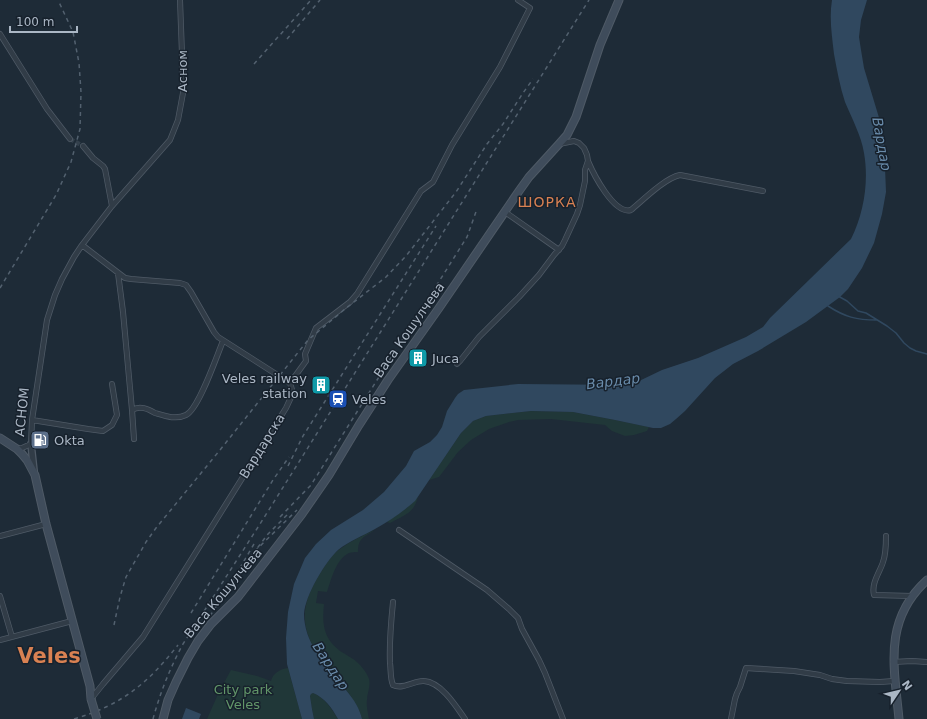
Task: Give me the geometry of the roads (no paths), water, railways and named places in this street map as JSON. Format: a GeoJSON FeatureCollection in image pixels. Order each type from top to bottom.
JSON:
{"type":"FeatureCollection","features":[{"type":"Feature","properties":{"kind":"main road","name":"Васа Кошулчева"},"geometry":{"type":"LineString","coordinates":[[163,719],[168,700],[198,641],[211,624],[238,596],[302,514],[328,476],[388,380],[504,212],[529,177],[567,135],[576,117],[600,46],[619,0]]}},
{"type":"Feature","properties":{"kind":"main road"},"geometry":{"type":"LineString","coordinates":[[0,438],[17,449],[27,460],[35,475]]}},
{"type":"Feature","properties":{"kind":"main road","name":"АСНОМ"},"geometry":{"type":"LineString","coordinates":[[35,475],[46,524],[90,686],[91,699],[96,719]]}},
{"type":"Feature","properties":{"kind":"main road"},"geometry":{"type":"LineString","coordinates":[[899,719],[893,662],[897,626],[905,607],[912,596],[927,580]]}},
{"type":"Feature","properties":{"kind":"street","name":"Асном"},"geometry":{"type":"LineString","coordinates":[[170,140],[178,120],[184,81],[180,0]]}},
{"type":"Feature","properties":{"kind":"street"},"geometry":{"type":"LineString","coordinates":[[82,245],[125,278],[180,283],[186,286],[218,337],[290,383],[306,361],[305,354],[316,328],[350,302],[357,294],[421,191],[433,182],[452,145],[500,67],[530,8],[518,0]]}},
{"type":"Feature","properties":{"kind":"street"},"geometry":{"type":"LineString","coordinates":[[0,34],[47,109],[70,138]]}},
{"type":"Feature","properties":{"kind":"street","name":"АСНОМ"},"geometry":{"type":"LineString","coordinates":[[35,475],[31,444],[32,420],[47,320],[55,295],[62,279],[82,245],[112,206],[170,140]]}},
{"type":"Feature","properties":{"kind":"street"},"geometry":{"type":"LineString","coordinates":[[559,144],[574,141],[579,142],[587,154],[588,161],[595,177],[607,195],[622,209],[628,211],[660,186],[680,175],[763,191]]}},
{"type":"Feature","properties":{"kind":"street"},"geometry":{"type":"LineString","coordinates":[[83,146],[105,169],[112,206]]}},
{"type":"Feature","properties":{"kind":"street"},"geometry":{"type":"LineString","coordinates":[[457,364],[479,337],[539,275],[566,240],[580,205],[585,181],[585,170],[588,161]]}},
{"type":"Feature","properties":{"kind":"street"},"geometry":{"type":"LineString","coordinates":[[504,212],[559,250]]}},
{"type":"Feature","properties":{"kind":"street"},"geometry":{"type":"LineString","coordinates":[[118,273],[123,312],[134,439]]}},
{"type":"Feature","properties":{"kind":"street"},"geometry":{"type":"LineString","coordinates":[[132,410],[139,407],[167,417],[188,414],[206,384],[223,341]]}},
{"type":"Feature","properties":{"kind":"street","name":"Вардарска"},"geometry":{"type":"LineString","coordinates":[[91,699],[143,637],[282,415],[293,393],[290,383]]}},
{"type":"Feature","properties":{"kind":"street"},"geometry":{"type":"LineString","coordinates":[[32,420],[88,430],[102,430],[112,425],[117,415],[112,384]]}},
{"type":"Feature","properties":{"kind":"street"},"geometry":{"type":"LineString","coordinates":[[17,449],[31,444]]}},
{"type":"Feature","properties":{"kind":"street"},"geometry":{"type":"LineString","coordinates":[[0,536],[46,524]]}},
{"type":"Feature","properties":{"kind":"street"},"geometry":{"type":"LineString","coordinates":[[399,530],[487,590],[518,618],[522,629],[545,673],[563,719]]}},
{"type":"Feature","properties":{"kind":"street"},"geometry":{"type":"LineString","coordinates":[[886,536],[884,560],[875,583],[873,592],[874,595],[912,596]]}},
{"type":"Feature","properties":{"kind":"street"},"geometry":{"type":"LineString","coordinates":[[0,596],[12,637]]}},
{"type":"Feature","properties":{"kind":"street"},"geometry":{"type":"LineString","coordinates":[[393,602],[390,630],[391,679],[393,685],[398,686],[423,680],[434,684],[443,691],[465,719]]}},
{"type":"Feature","properties":{"kind":"street"},"geometry":{"type":"LineString","coordinates":[[0,640],[72,620]]}},
{"type":"Feature","properties":{"kind":"street"},"geometry":{"type":"LineString","coordinates":[[893,662],[927,662]]}},
{"type":"Feature","properties":{"kind":"street"},"geometry":{"type":"LineString","coordinates":[[731,719],[735,699],[746,668],[794,671],[820,675],[832,679],[880,682],[894,681]]}},
{"type":"Feature","properties":{"kind":"street"},"geometry":{"type":"LineString","coordinates":[[90,686],[103,684]]}},
{"type":"Feature","properties":{"kind":"water","name":"Вардар"},"geometry":{"type":"Polygon","coordinates":[[[832,0],[867,0],[861,20],[859,37],[864,68],[880,121],[884,143],[886,192],[882,214],[874,243],[862,268],[848,289],[840,297],[806,322],[733,364],[715,378],[676,419],[670,424],[661,428],[653,428],[573,412],[531,411],[486,416],[473,421],[461,433],[415,501],[391,520],[338,550],[316,580],[305,607],[304,619],[307,634],[313,647],[325,665],[352,698],[360,712],[362,719],[338,719],[328,704],[313,693],[310,696],[314,719],[302,719],[287,664],[286,638],[288,612],[294,584],[305,558],[316,544],[331,530],[363,510],[384,492],[406,466],[414,451],[430,442],[437,435],[442,427],[447,411],[458,394],[464,390],[518,384],[628,385],[662,370],[698,358],[746,337],[763,327],[770,318],[851,239],[862,208],[866,186],[866,175],[861,140],[845,102],[837,72],[831,27],[832,0]]]}},
{"type":"Feature","properties":{"kind":"water"},"geometry":{"type":"Polygon","coordinates":[[[186,708],[201,714],[199,719],[182,719],[186,708]]]}},
{"type":"Feature","properties":{"kind":"waterway"},"geometry":{"type":"LineString","coordinates":[[838,296],[847,301],[858,311],[866,313],[887,326],[910,348],[927,354]]}},
{"type":"Feature","properties":{"kind":"waterway"},"geometry":{"type":"LineString","coordinates":[[828,306],[851,317],[877,320]]}},
{"type":"Feature","properties":{"kind":"tunnel"},"geometry":{"type":"LineString","coordinates":[[70,139],[83,146]]}},
{"type":"Feature","properties":{"kind":"railway"},"geometry":{"type":"LineString","coordinates":[[0,288],[56,195],[71,162],[80,129],[81,92],[79,63],[73,32],[58,0]]}},
{"type":"Feature","properties":{"kind":"railway"},"geometry":{"type":"LineString","coordinates":[[254,64],[311,0]]}},
{"type":"Feature","properties":{"kind":"railway"},"geometry":{"type":"LineString","coordinates":[[287,39],[320,0]]}},
{"type":"Feature","properties":{"kind":"railway"},"geometry":{"type":"LineString","coordinates":[[153,719],[166,681],[183,644],[589,0]]}},
{"type":"Feature","properties":{"kind":"railway"},"geometry":{"type":"LineString","coordinates":[[114,625],[126,577],[146,542],[156,528],[308,340],[386,277],[406,256],[456,192],[487,144],[503,124],[533,79]]}},
{"type":"Feature","properties":{"kind":"railway"},"geometry":{"type":"LineString","coordinates":[[280,517],[311,485],[467,237],[477,209]]}},
{"type":"Feature","properties":{"kind":"railway"},"geometry":{"type":"LineString","coordinates":[[288,466],[303,436],[436,226]]}},
{"type":"Feature","properties":{"kind":"railway"},"geometry":{"type":"LineString","coordinates":[[191,613],[273,480],[289,457]]}},
{"type":"Feature","properties":{"kind":"railway"},"geometry":{"type":"LineString","coordinates":[[287,515],[268,534],[255,551],[297,510]]}},
{"type":"Feature","properties":{"kind":"railway"},"geometry":{"type":"LineString","coordinates":[[254,544],[231,583],[255,551]]}},
{"type":"Feature","properties":{"kind":"railway"},"geometry":{"type":"LineString","coordinates":[[210,616],[231,583]]}},
{"type":"Feature","properties":{"kind":"railway"},"geometry":{"type":"LineString","coordinates":[[74,719],[106,707],[133,691],[156,671],[178,645]]}},
{"type":"Feature","properties":{"kind":"place","name":"Juca"},"geometry":{"type":"Point","coordinates":[418,358]}},
{"type":"Feature","properties":{"kind":"place","name":"Veles railway station"},"geometry":{"type":"Point","coordinates":[321,385]}},
{"type":"Feature","properties":{"kind":"place","name":"Veles"},"geometry":{"type":"Point","coordinates":[338,399]}},
{"type":"Feature","properties":{"kind":"place","name":"Okta"},"geometry":{"type":"Point","coordinates":[40,440]}},
{"type":"Feature","properties":{"kind":"district","name":"ШОРКА"},"geometry":{"type":"Point","coordinates":[547,202]}},
{"type":"Feature","properties":{"kind":"district","name":"Veles"},"geometry":{"type":"Point","coordinates":[49,656]}},
{"type":"Feature","properties":{"kind":"park label","name":"City park Veles"},"geometry":{"type":"Point","coordinates":[243,696]}}]}
